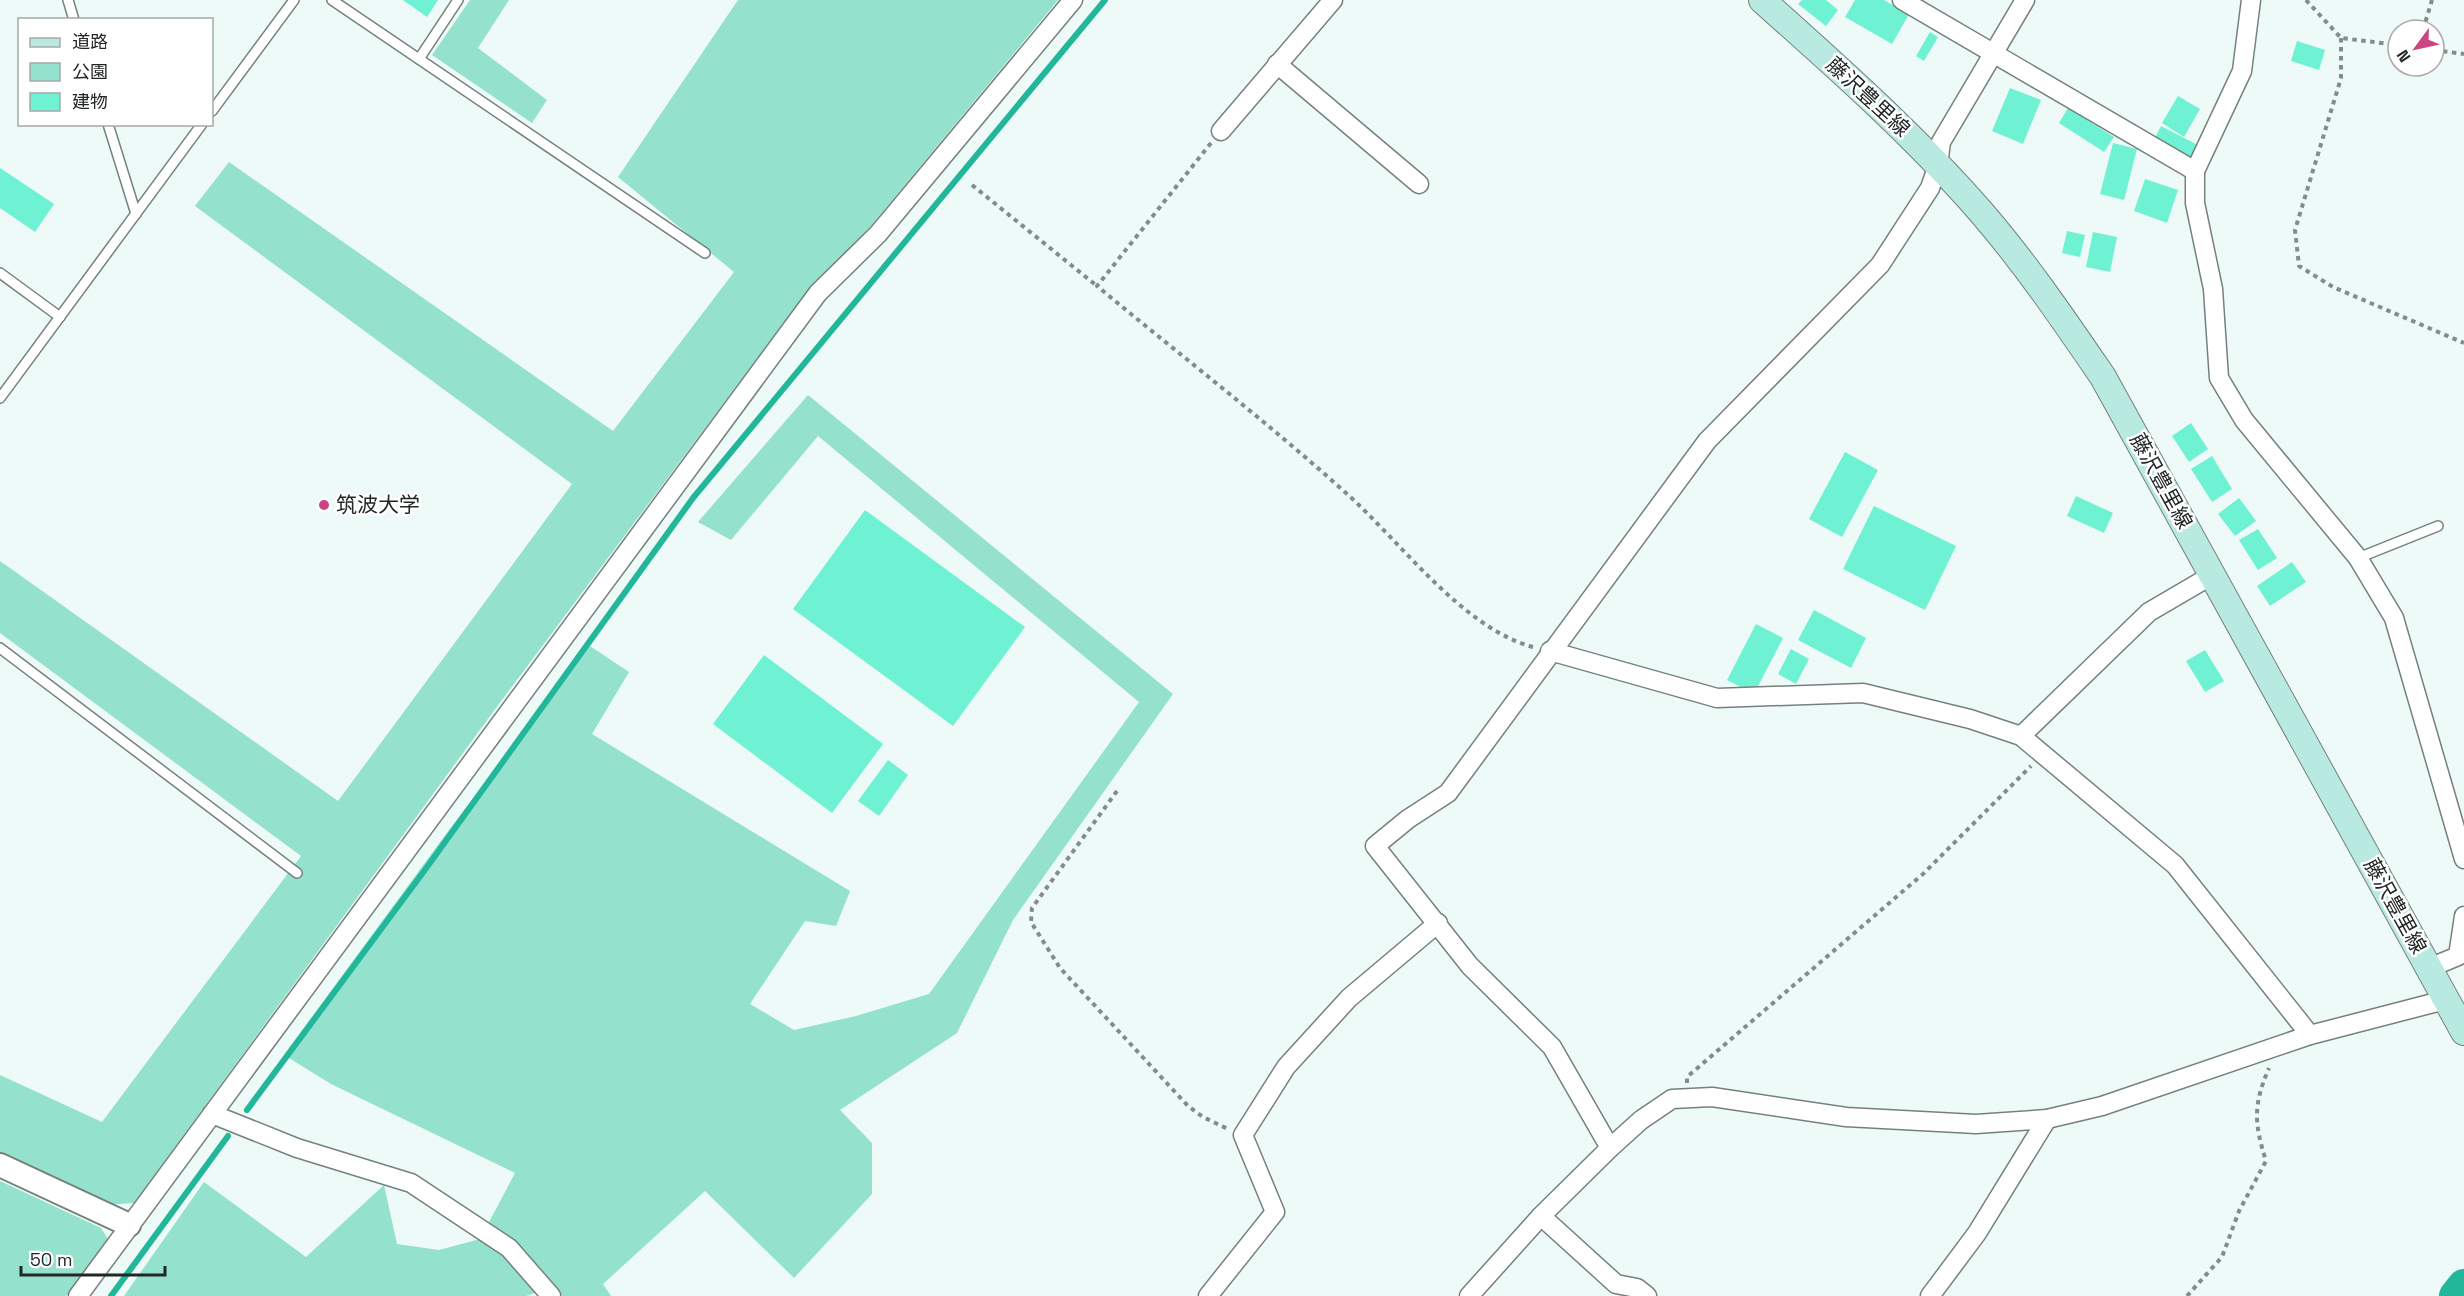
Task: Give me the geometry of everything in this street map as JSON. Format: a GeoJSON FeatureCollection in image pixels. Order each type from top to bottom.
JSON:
{"type":"FeatureCollection","features":[{"type":"Feature","properties":{"kind":"main road","name":"藤沢豊里線"},"geometry":{"type":"LineString","coordinates":[[1762,0],[1869,97],[1938,165],[1982,213],[2045,292],[2103,377],[2214,574],[2464,1032]]}},
{"type":"Feature","properties":{"kind":"street"},"geometry":{"type":"LineString","coordinates":[[78,1296],[818,294],[878,234],[1073,0]]}},
{"type":"Feature","properties":{"kind":"street"},"geometry":{"type":"LineString","coordinates":[[1221,131],[1333,0]]}},
{"type":"Feature","properties":{"kind":"street"},"geometry":{"type":"LineString","coordinates":[[1902,0],[2195,171]]}},
{"type":"Feature","properties":{"kind":"street"},"geometry":{"type":"LineString","coordinates":[[1610,1148],[1552,1047],[1470,966],[1375,846],[1408,819],[1448,793],[1550,651],[1707,441],[1880,265],[1930,188],[1938,165],[1941,142],[2025,0]]}},
{"type":"Feature","properties":{"kind":"street"},"geometry":{"type":"LineString","coordinates":[[2251,0],[2242,71],[2195,171],[2195,203],[2213,289],[2219,378],[2244,420],[2358,558],[2394,618],[2464,859]]}},
{"type":"Feature","properties":{"kind":"street"},"geometry":{"type":"LineString","coordinates":[[1277,64],[1419,184]]}},
{"type":"Feature","properties":{"kind":"street"},"geometry":{"type":"LineString","coordinates":[[2021,736],[2149,612],[2214,574]]}},
{"type":"Feature","properties":{"kind":"street"},"geometry":{"type":"LineString","coordinates":[[1550,651],[1717,698],[1863,693],[1970,719],[2021,736],[2175,865],[2310,1035]]}},
{"type":"Feature","properties":{"kind":"street"},"geometry":{"type":"LineString","coordinates":[[2429,968],[2458,956],[2464,916]]}},
{"type":"Feature","properties":{"kind":"street"},"geometry":{"type":"LineString","coordinates":[[1208,1296],[1275,1212],[1243,1135],[1286,1067],[1341,1006],[1438,923]]}},
{"type":"Feature","properties":{"kind":"street"},"geometry":{"type":"LineString","coordinates":[[1469,1296],[1541,1216],[1610,1148],[1641,1120],[1672,1099],[1712,1097],[1846,1118],[1976,1124],[2047,1119],[2102,1106],[2310,1035],[2445,1000]]}},
{"type":"Feature","properties":{"kind":"street"},"geometry":{"type":"LineString","coordinates":[[212,1114],[297,1148],[411,1183],[508,1248],[551,1296]]}},
{"type":"Feature","properties":{"kind":"street"},"geometry":{"type":"LineString","coordinates":[[1930,1296],[1977,1233],[2047,1119]]}},
{"type":"Feature","properties":{"kind":"street"},"geometry":{"type":"LineString","coordinates":[[0,1165],[129,1225]]}},
{"type":"Feature","properties":{"kind":"street"},"geometry":{"type":"LineString","coordinates":[[1541,1216],[1616,1284],[1636,1288],[1647,1296]]}},
{"type":"Feature","properties":{"kind":"lane"},"geometry":{"type":"LineString","coordinates":[[68,0],[73,18]]}},
{"type":"Feature","properties":{"kind":"lane"},"geometry":{"type":"LineString","coordinates":[[213,110],[294,0]]}},
{"type":"Feature","properties":{"kind":"lane"},"geometry":{"type":"LineString","coordinates":[[332,0],[705,253]]}},
{"type":"Feature","properties":{"kind":"lane"},"geometry":{"type":"LineString","coordinates":[[419,59],[458,0]]}},
{"type":"Feature","properties":{"kind":"lane"},"geometry":{"type":"LineString","coordinates":[[109,126],[136,214]]}},
{"type":"Feature","properties":{"kind":"lane"},"geometry":{"type":"LineString","coordinates":[[0,398],[201,126]]}},
{"type":"Feature","properties":{"kind":"lane"},"geometry":{"type":"LineString","coordinates":[[0,273],[60,317]]}},
{"type":"Feature","properties":{"kind":"lane"},"geometry":{"type":"LineString","coordinates":[[2358,558],[2438,526]]}},
{"type":"Feature","properties":{"kind":"lane"},"geometry":{"type":"LineString","coordinates":[[0,648],[297,873]]}},
{"type":"Feature","properties":{"kind":"path"},"geometry":{"type":"LineString","coordinates":[[2306,0],[2341,38],[2386,44]]}},
{"type":"Feature","properties":{"kind":"path"},"geometry":{"type":"LineString","coordinates":[[2427,18],[2432,0]]}},
{"type":"Feature","properties":{"kind":"path"},"geometry":{"type":"LineString","coordinates":[[2341,38],[2341,78],[2295,230],[2299,266],[2333,287],[2464,343]]}},
{"type":"Feature","properties":{"kind":"path"},"geometry":{"type":"LineString","coordinates":[[2446,52],[2464,54]]}},
{"type":"Feature","properties":{"kind":"path"},"geometry":{"type":"LineString","coordinates":[[1097,286],[1221,131]]}},
{"type":"Feature","properties":{"kind":"path"},"geometry":{"type":"LineString","coordinates":[[972,185],[1346,493],[1435,582],[1486,626],[1513,642],[1550,651]]}},
{"type":"Feature","properties":{"kind":"path"},"geometry":{"type":"LineString","coordinates":[[1686,1098],[1687,1077],[1923,874],[2042,754]]}},
{"type":"Feature","properties":{"kind":"path"},"geometry":{"type":"LineString","coordinates":[[1118,791],[1032,909],[1031,922],[1060,968],[1188,1106],[1203,1118],[1243,1135]]}},
{"type":"Feature","properties":{"kind":"path"},"geometry":{"type":"LineString","coordinates":[[2187,1296],[2222,1257],[2239,1211],[2266,1161],[2256,1129],[2260,1089],[2277,1047]]}},
{"type":"Feature","properties":{"kind":"green space"},"geometry":{"type":"Polygon","coordinates":[[[470,0],[509,0],[478,48],[547,100],[532,123],[432,55],[470,0]]]}},
{"type":"Feature","properties":{"kind":"green space"},"geometry":{"type":"Polygon","coordinates":[[[738,0],[1058,0],[870,227],[802,298],[493,712],[134,1203],[107,1205],[0,1155],[0,1075],[102,1122],[301,856],[0,633],[0,561],[338,801],[572,484],[195,206],[229,162],[613,431],[734,272],[618,177],[738,0]]]}},
{"type":"Feature","properties":{"kind":"green space"},"geometry":{"type":"Polygon","coordinates":[[[808,395],[1173,694],[1013,920],[957,1033],[840,1110],[872,1143],[872,1194],[794,1278],[705,1191],[603,1284],[611,1296],[562,1296],[553,1287],[526,1296],[124,1296],[204,1182],[306,1257],[384,1185],[397,1244],[439,1250],[480,1239],[515,1173],[331,1084],[284,1055],[451,827],[590,646],[629,672],[592,734],[850,891],[836,926],[805,921],[750,1004],[794,1030],[856,1016],[929,994],[1139,702],[818,436],[731,540],[698,522],[808,395]]]}},
{"type":"Feature","properties":{"kind":"green space"},"geometry":{"type":"Polygon","coordinates":[[[0,1181],[101,1228],[108,1239],[66,1296],[0,1296],[0,1181]]]}},
{"type":"Feature","properties":{"kind":"building"},"geometry":{"type":"Polygon","coordinates":[[[403,0],[438,0],[427,17],[403,0]]]}},
{"type":"Feature","properties":{"kind":"building"},"geometry":{"type":"Polygon","coordinates":[[[1802,0],[1826,0],[1838,10],[1826,26],[1798,4],[1802,0]]]}},
{"type":"Feature","properties":{"kind":"building"},"geometry":{"type":"Polygon","coordinates":[[[1855,0],[1884,0],[1909,14],[1892,44],[1845,17],[1855,0]]]}},
{"type":"Feature","properties":{"kind":"building"},"geometry":{"type":"Polygon","coordinates":[[[1930,32],[1938,37],[1924,61],[1916,56],[1930,32]]]}},
{"type":"Feature","properties":{"kind":"building"},"geometry":{"type":"Polygon","coordinates":[[[2297,41],[2325,50],[2319,70],[2291,61],[2297,41]]]}},
{"type":"Feature","properties":{"kind":"building"},"geometry":{"type":"Polygon","coordinates":[[[2010,88],[2041,100],[2023,144],[1992,131],[2010,88]]]}},
{"type":"Feature","properties":{"kind":"building"},"geometry":{"type":"Polygon","coordinates":[[[2178,96],[2200,109],[2184,137],[2162,123],[2178,96]]]}},
{"type":"Feature","properties":{"kind":"building"},"geometry":{"type":"Polygon","coordinates":[[[2068,108],[2114,137],[2104,152],[2059,123],[2068,108]]]}},
{"type":"Feature","properties":{"kind":"building"},"geometry":{"type":"Polygon","coordinates":[[[2161,126],[2198,145],[2190,163],[2152,144],[2161,126]]]}},
{"type":"Feature","properties":{"kind":"building"},"geometry":{"type":"Polygon","coordinates":[[[2113,143],[2137,149],[2124,200],[2100,194],[2113,143]]]}},
{"type":"Feature","properties":{"kind":"building"},"geometry":{"type":"Polygon","coordinates":[[[0,168],[54,204],[35,232],[0,208],[0,168]]]}},
{"type":"Feature","properties":{"kind":"building"},"geometry":{"type":"Polygon","coordinates":[[[2145,179],[2178,190],[2167,223],[2134,211],[2145,179]]]}},
{"type":"Feature","properties":{"kind":"building"},"geometry":{"type":"Polygon","coordinates":[[[2067,231],[2085,235],[2080,257],[2062,253],[2067,231]]]}},
{"type":"Feature","properties":{"kind":"building"},"geometry":{"type":"Polygon","coordinates":[[[2093,232],[2117,237],[2110,272],[2086,267],[2093,232]]]}},
{"type":"Feature","properties":{"kind":"building"},"geometry":{"type":"Polygon","coordinates":[[[2191,423],[2208,449],[2189,462],[2172,436],[2191,423]]]}},
{"type":"Feature","properties":{"kind":"building"},"geometry":{"type":"Polygon","coordinates":[[[1845,452],[1878,470],[1842,537],[1809,519],[1845,452]]]}},
{"type":"Feature","properties":{"kind":"building"},"geometry":{"type":"Polygon","coordinates":[[[2212,456],[2232,489],[2212,502],[2191,469],[2212,456]]]}},
{"type":"Feature","properties":{"kind":"building"},"geometry":{"type":"Polygon","coordinates":[[[2076,496],[2113,513],[2104,533],[2067,516],[2076,496]]]}},
{"type":"Feature","properties":{"kind":"building"},"geometry":{"type":"Polygon","coordinates":[[[2239,498],[2256,521],[2235,536],[2218,514],[2239,498]]]}},
{"type":"Feature","properties":{"kind":"building"},"geometry":{"type":"Polygon","coordinates":[[[1874,506],[1956,546],[1925,610],[1843,569],[1874,506]]]}},
{"type":"Feature","properties":{"kind":"building"},"geometry":{"type":"Polygon","coordinates":[[[865,510],[1025,627],[953,726],[793,609],[865,510]]]}},
{"type":"Feature","properties":{"kind":"building"},"geometry":{"type":"Polygon","coordinates":[[[2258,529],[2277,558],[2258,570],[2239,540],[2258,529]]]}},
{"type":"Feature","properties":{"kind":"building"},"geometry":{"type":"Polygon","coordinates":[[[2292,562],[2306,582],[2270,606],[2257,586],[2292,562]]]}},
{"type":"Feature","properties":{"kind":"building"},"geometry":{"type":"Polygon","coordinates":[[[1814,610],[1866,638],[1851,668],[1798,640],[1814,610]]]}},
{"type":"Feature","properties":{"kind":"building"},"geometry":{"type":"Polygon","coordinates":[[[1756,624],[1783,638],[1754,694],[1727,680],[1756,624]]]}},
{"type":"Feature","properties":{"kind":"building"},"geometry":{"type":"Polygon","coordinates":[[[1791,649],[1809,659],[1796,684],[1778,674],[1791,649]]]}},
{"type":"Feature","properties":{"kind":"building"},"geometry":{"type":"Polygon","coordinates":[[[2205,650],[2224,681],[2205,692],[2186,661],[2205,650]]]}},
{"type":"Feature","properties":{"kind":"building"},"geometry":{"type":"Polygon","coordinates":[[[764,655],[883,744],[832,813],[713,724],[764,655]]]}},
{"type":"Feature","properties":{"kind":"building"},"geometry":{"type":"Polygon","coordinates":[[[888,760],[908,775],[879,816],[858,801],[888,760]]]}},
{"type":"Feature","properties":{"kind":"waterway"},"geometry":{"type":"LineString","coordinates":[[247,1110],[427,867],[693,498],[1105,0]]}},
{"type":"Feature","properties":{"kind":"waterway"},"geometry":{"type":"LineString","coordinates":[[111,1296],[228,1136]]}},
{"type":"Feature","properties":{"kind":"waterway"},"geometry":{"type":"LineString","coordinates":[[2456,1296],[2464,1286]]}},
{"type":"Feature","properties":{"kind":"place","name":"筑波大学"},"geometry":{"type":"Point","coordinates":[324,505]}}]}
